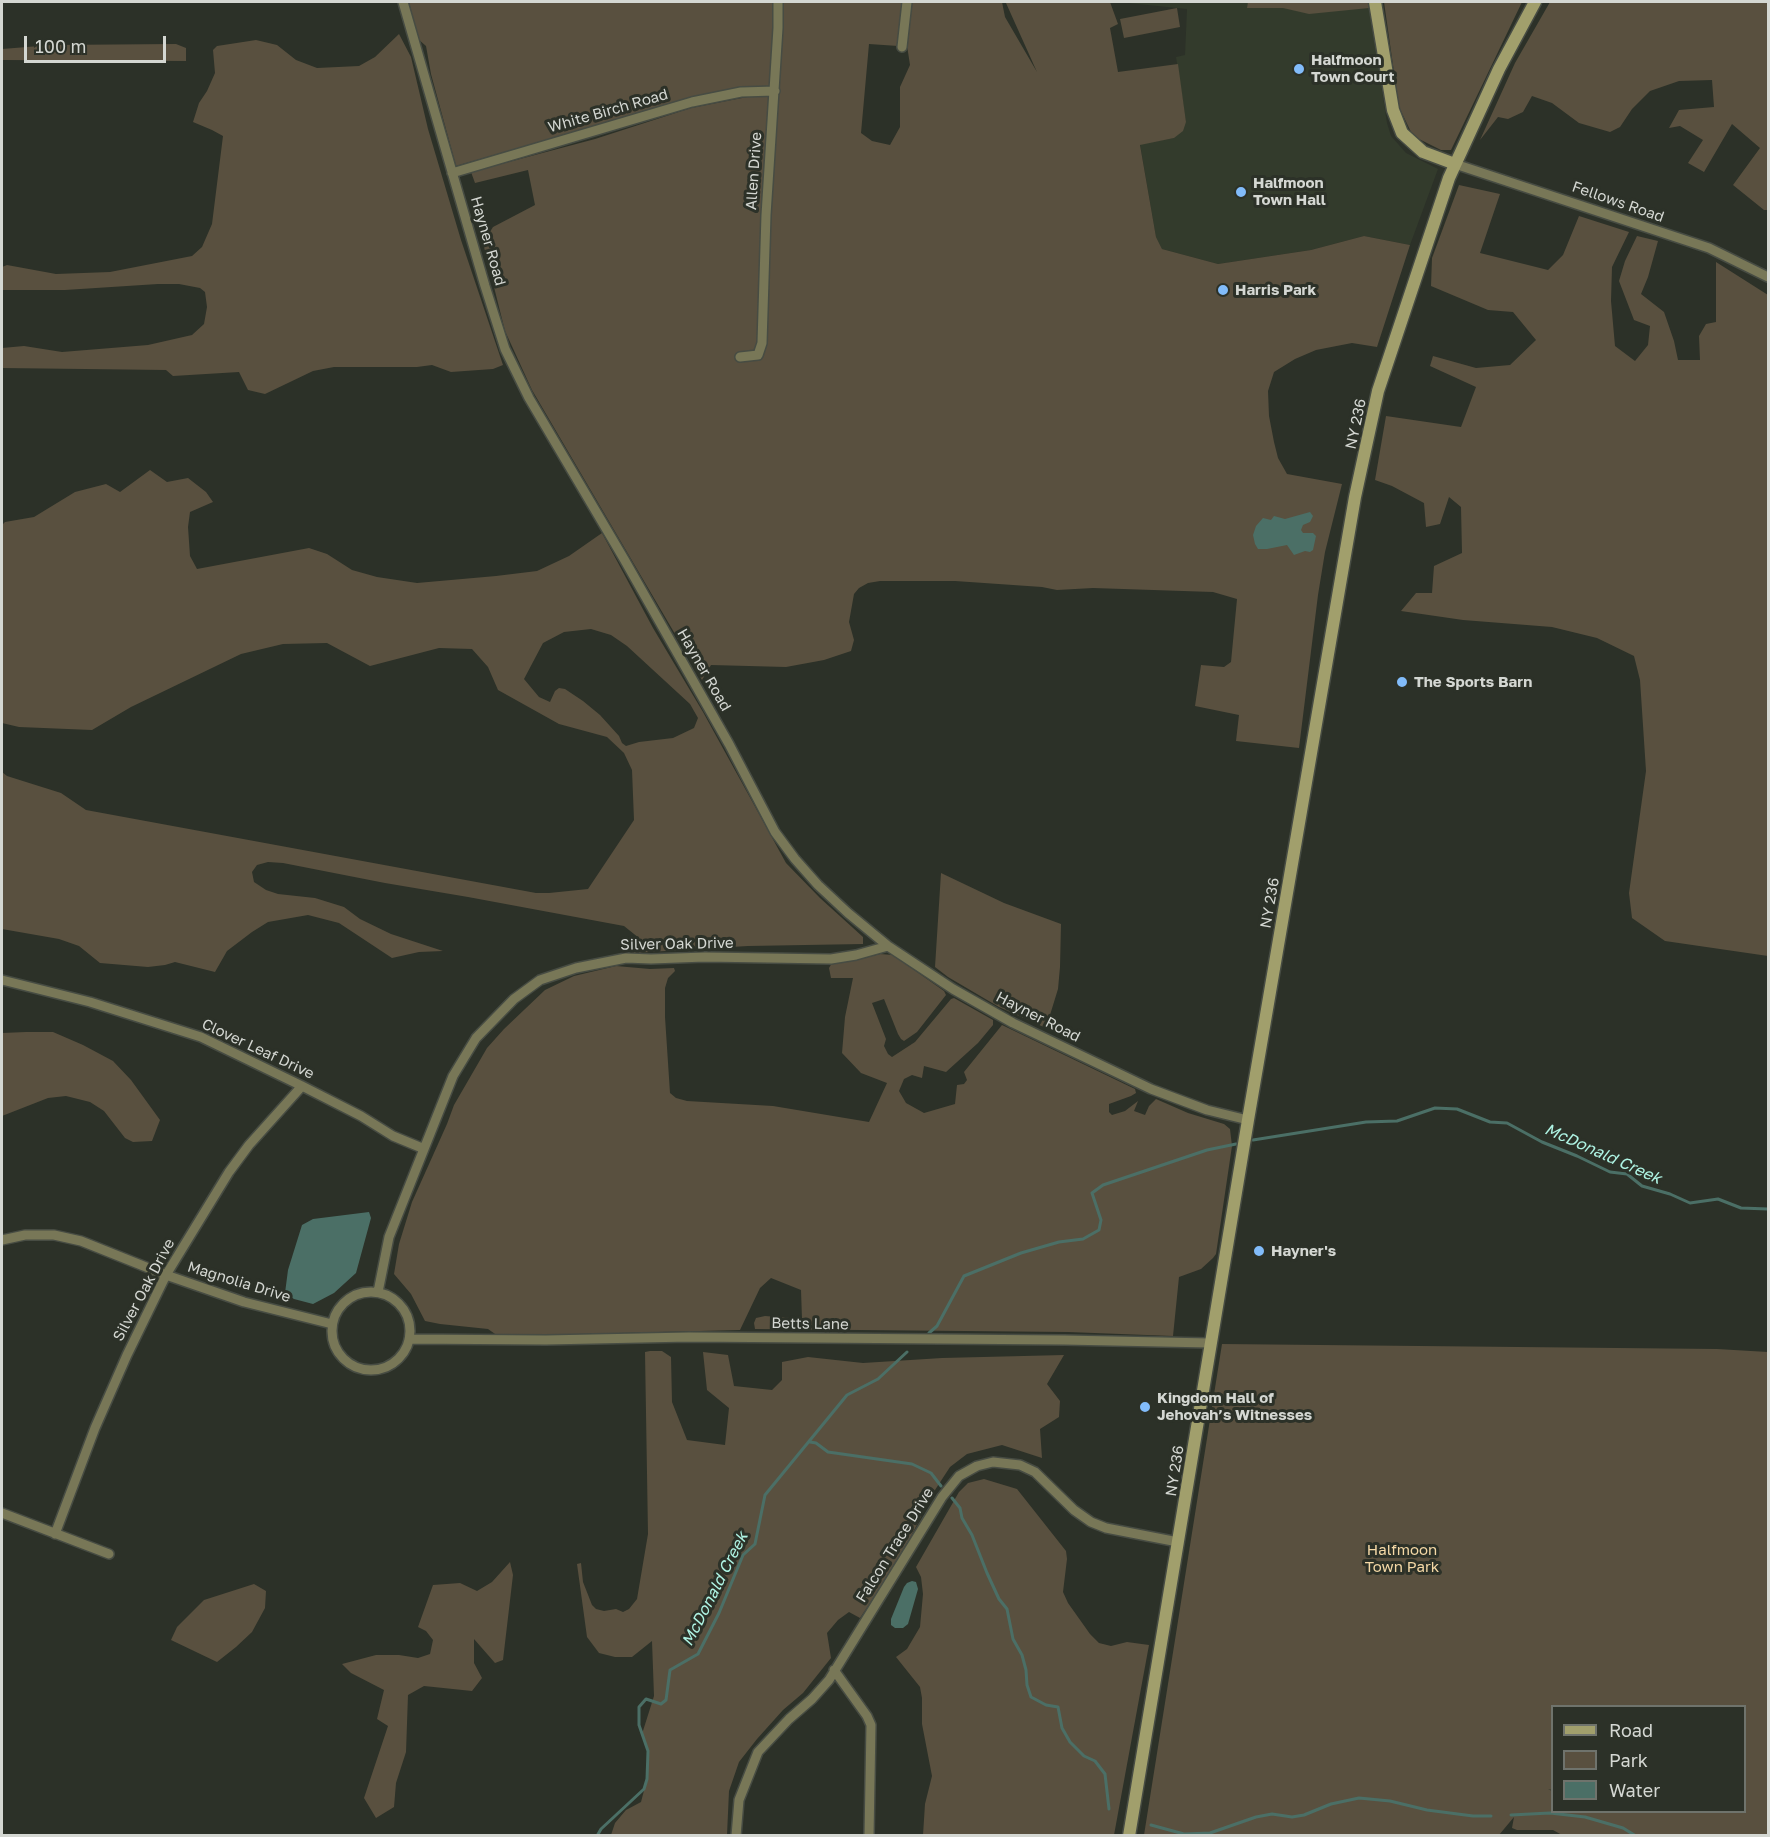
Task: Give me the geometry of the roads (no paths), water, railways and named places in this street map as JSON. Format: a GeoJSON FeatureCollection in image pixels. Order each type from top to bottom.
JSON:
{"type":"FeatureCollection","features":[{"type":"Feature","properties":{"kind":"main road"},"geometry":{"type":"LineString","coordinates":[[1376,2],[1393,110],[1402,133],[1423,152],[1455,164]]}},
{"type":"Feature","properties":{"kind":"main road","name":"NY 236"},"geometry":{"type":"LineString","coordinates":[[1129,1836],[1210,1343],[1355,497],[1378,391],[1413,281],[1455,164],[1499,69],[1535,2]]}},
{"type":"Feature","properties":{"kind":"street","name":"Hayner Road"},"geometry":{"type":"LineString","coordinates":[[403,2],[505,349],[529,398],[729,744],[775,832],[818,885],[848,913],[888,946],[948,986],[1012,1023],[1152,1089],[1207,1110],[1248,1120]]}},
{"type":"Feature","properties":{"kind":"street","name":"Allen Drive"},"geometry":{"type":"LineString","coordinates":[[740,357],[758,355],[762,343],[766,215],[775,91],[777,2]]}},
{"type":"Feature","properties":{"kind":"street"},"geometry":{"type":"LineString","coordinates":[[902,47],[907,2]]}},
{"type":"Feature","properties":{"kind":"street","name":"White Birch Road"},"geometry":{"type":"LineString","coordinates":[[452,173],[692,102],[741,92],[775,91]]}},
{"type":"Feature","properties":{"kind":"street","name":"Fellows Road"},"geometry":{"type":"LineString","coordinates":[[1455,164],[1709,248],[1740,261],[1768,277]]}},
{"type":"Feature","properties":{"kind":"street","name":"Silver Oak Drive"},"geometry":{"type":"LineString","coordinates":[[378,1292],[388,1237],[453,1076],[476,1038],[514,999],[540,980],[576,968],[626,958],[831,959],[856,956],[888,946]]}},
{"type":"Feature","properties":{"kind":"street","name":"Clover Leaf Drive"},"geometry":{"type":"LineString","coordinates":[[2,980],[90,1002],[201,1037],[361,1116],[393,1136],[422,1148]]}},
{"type":"Feature","properties":{"kind":"street","name":"Silver Oak Drive"},"geometry":{"type":"LineString","coordinates":[[55,1534],[95,1428],[166,1275],[230,1172],[257,1136],[302,1086]]}},
{"type":"Feature","properties":{"kind":"street","name":"Magnolia Drive"},"geometry":{"type":"LineString","coordinates":[[2,1240],[25,1235],[54,1235],[81,1241],[166,1275],[244,1302],[332,1324]]}},
{"type":"Feature","properties":{"kind":"street"},"geometry":{"type":"LineString","coordinates":[[378,1292],[399,1303],[406,1313],[410,1324],[407,1348],[390,1366],[379,1370],[355,1368],[345,1362],[338,1353],[333,1342],[332,1324],[337,1309],[345,1300],[355,1294],[378,1292]]}},
{"type":"Feature","properties":{"kind":"street","name":"Betts Lane"},"geometry":{"type":"LineString","coordinates":[[410,1338],[546,1340],[689,1337],[1210,1343]]}},
{"type":"Feature","properties":{"kind":"street","name":"Falcon Trace Drive"},"geometry":{"type":"LineString","coordinates":[[736,1836],[739,1800],[758,1752],[789,1719],[812,1700],[834,1670],[942,1497],[959,1476],[977,1466],[993,1462],[1020,1465],[1035,1472],[1074,1510],[1090,1522],[1106,1528],[1178,1542]]}},
{"type":"Feature","properties":{"kind":"street"},"geometry":{"type":"LineString","coordinates":[[2,1513],[109,1554]]}},
{"type":"Feature","properties":{"kind":"street"},"geometry":{"type":"LineString","coordinates":[[834,1670],[871,1725],[869,1836]]}},
{"type":"Feature","properties":{"kind":"water"},"geometry":{"type":"Polygon","coordinates":[[[1310,512],[1313,516],[1310,522],[1303,525],[1301,530],[1303,533],[1313,533],[1316,536],[1313,550],[1294,555],[1287,545],[1258,549],[1253,535],[1256,526],[1263,518],[1271,520],[1274,516],[1285,519],[1310,512]]]}},
{"type":"Feature","properties":{"kind":"water"},"geometry":{"type":"Polygon","coordinates":[[[369,1212],[371,1218],[356,1273],[334,1293],[313,1304],[294,1299],[285,1293],[288,1270],[302,1225],[313,1219],[369,1212]]]}},
{"type":"Feature","properties":{"kind":"water"},"geometry":{"type":"Polygon","coordinates":[[[912,1581],[916,1582],[918,1589],[908,1624],[903,1628],[895,1628],[891,1625],[891,1619],[904,1587],[912,1581]]]}},
{"type":"Feature","properties":{"kind":"waterway","name":"McDonald Creek"},"geometry":{"type":"LineString","coordinates":[[1253,1140],[1366,1122],[1397,1121],[1435,1108],[1457,1109],[1490,1122],[1507,1123],[1542,1142],[1610,1172],[1627,1174],[1642,1186],[1670,1194],[1690,1203],[1718,1199],[1741,1208],[1768,1209]]}},
{"type":"Feature","properties":{"kind":"waterway","name":"McDonald Creek"},"geometry":{"type":"LineString","coordinates":[[929,1333],[937,1326],[964,1276],[1021,1253],[1059,1242],[1083,1239],[1099,1230],[1101,1220],[1092,1193],[1103,1185],[1207,1150],[1236,1144]]}},
{"type":"Feature","properties":{"kind":"waterway","name":"McDonald Creek"},"geometry":{"type":"LineString","coordinates":[[597,1836],[601,1829],[644,1789],[647,1779],[648,1751],[639,1725],[639,1707],[646,1699],[661,1704],[666,1700],[670,1670],[698,1654],[719,1613],[743,1555],[755,1544],[765,1495],[847,1395],[878,1379],[907,1352]]}},
{"type":"Feature","properties":{"kind":"waterway"},"geometry":{"type":"LineString","coordinates":[[810,1442],[816,1443],[828,1452],[912,1464],[931,1473],[941,1486]]}},
{"type":"Feature","properties":{"kind":"waterway"},"geometry":{"type":"LineString","coordinates":[[952,1498],[960,1508],[962,1518],[972,1535],[999,1599],[1007,1609],[1013,1639],[1022,1655],[1031,1697],[1046,1705],[1058,1707],[1062,1728],[1070,1742],[1084,1756],[1095,1761],[1105,1774],[1109,1809]]}},
{"type":"Feature","properties":{"kind":"waterway"},"geometry":{"type":"LineString","coordinates":[[1151,1825],[1184,1834],[1210,1833],[1256,1817],[1272,1814],[1292,1817],[1304,1815],[1331,1804],[1359,1798],[1390,1801],[1427,1810],[1491,1816]]}},
{"type":"Feature","properties":{"kind":"waterway"},"geometry":{"type":"LineString","coordinates":[[1511,1815],[1550,1813],[1585,1817],[1623,1828],[1636,1836]]}},
{"type":"Feature","properties":{"kind":"place","name":"Halfmoon Town Court"},"geometry":{"type":"Point","coordinates":[1299,69]}},
{"type":"Feature","properties":{"kind":"place","name":"Halfmoon Town Hall"},"geometry":{"type":"Point","coordinates":[1241,192]}},
{"type":"Feature","properties":{"kind":"place","name":"Harris Park"},"geometry":{"type":"Point","coordinates":[1223,290]}},
{"type":"Feature","properties":{"kind":"place","name":"The Sports Barn"},"geometry":{"type":"Point","coordinates":[1402,682]}},
{"type":"Feature","properties":{"kind":"place","name":"Hayner's"},"geometry":{"type":"Point","coordinates":[1259,1251]}},
{"type":"Feature","properties":{"kind":"place","name":"Kingdom Hall of Jehovah’s Witnesses"},"geometry":{"type":"Point","coordinates":[1145,1407]}},
{"type":"Feature","properties":{"kind":"park label","name":"Halfmoon Town Park"},"geometry":{"type":"Point","coordinates":[1402,1558]}}]}
